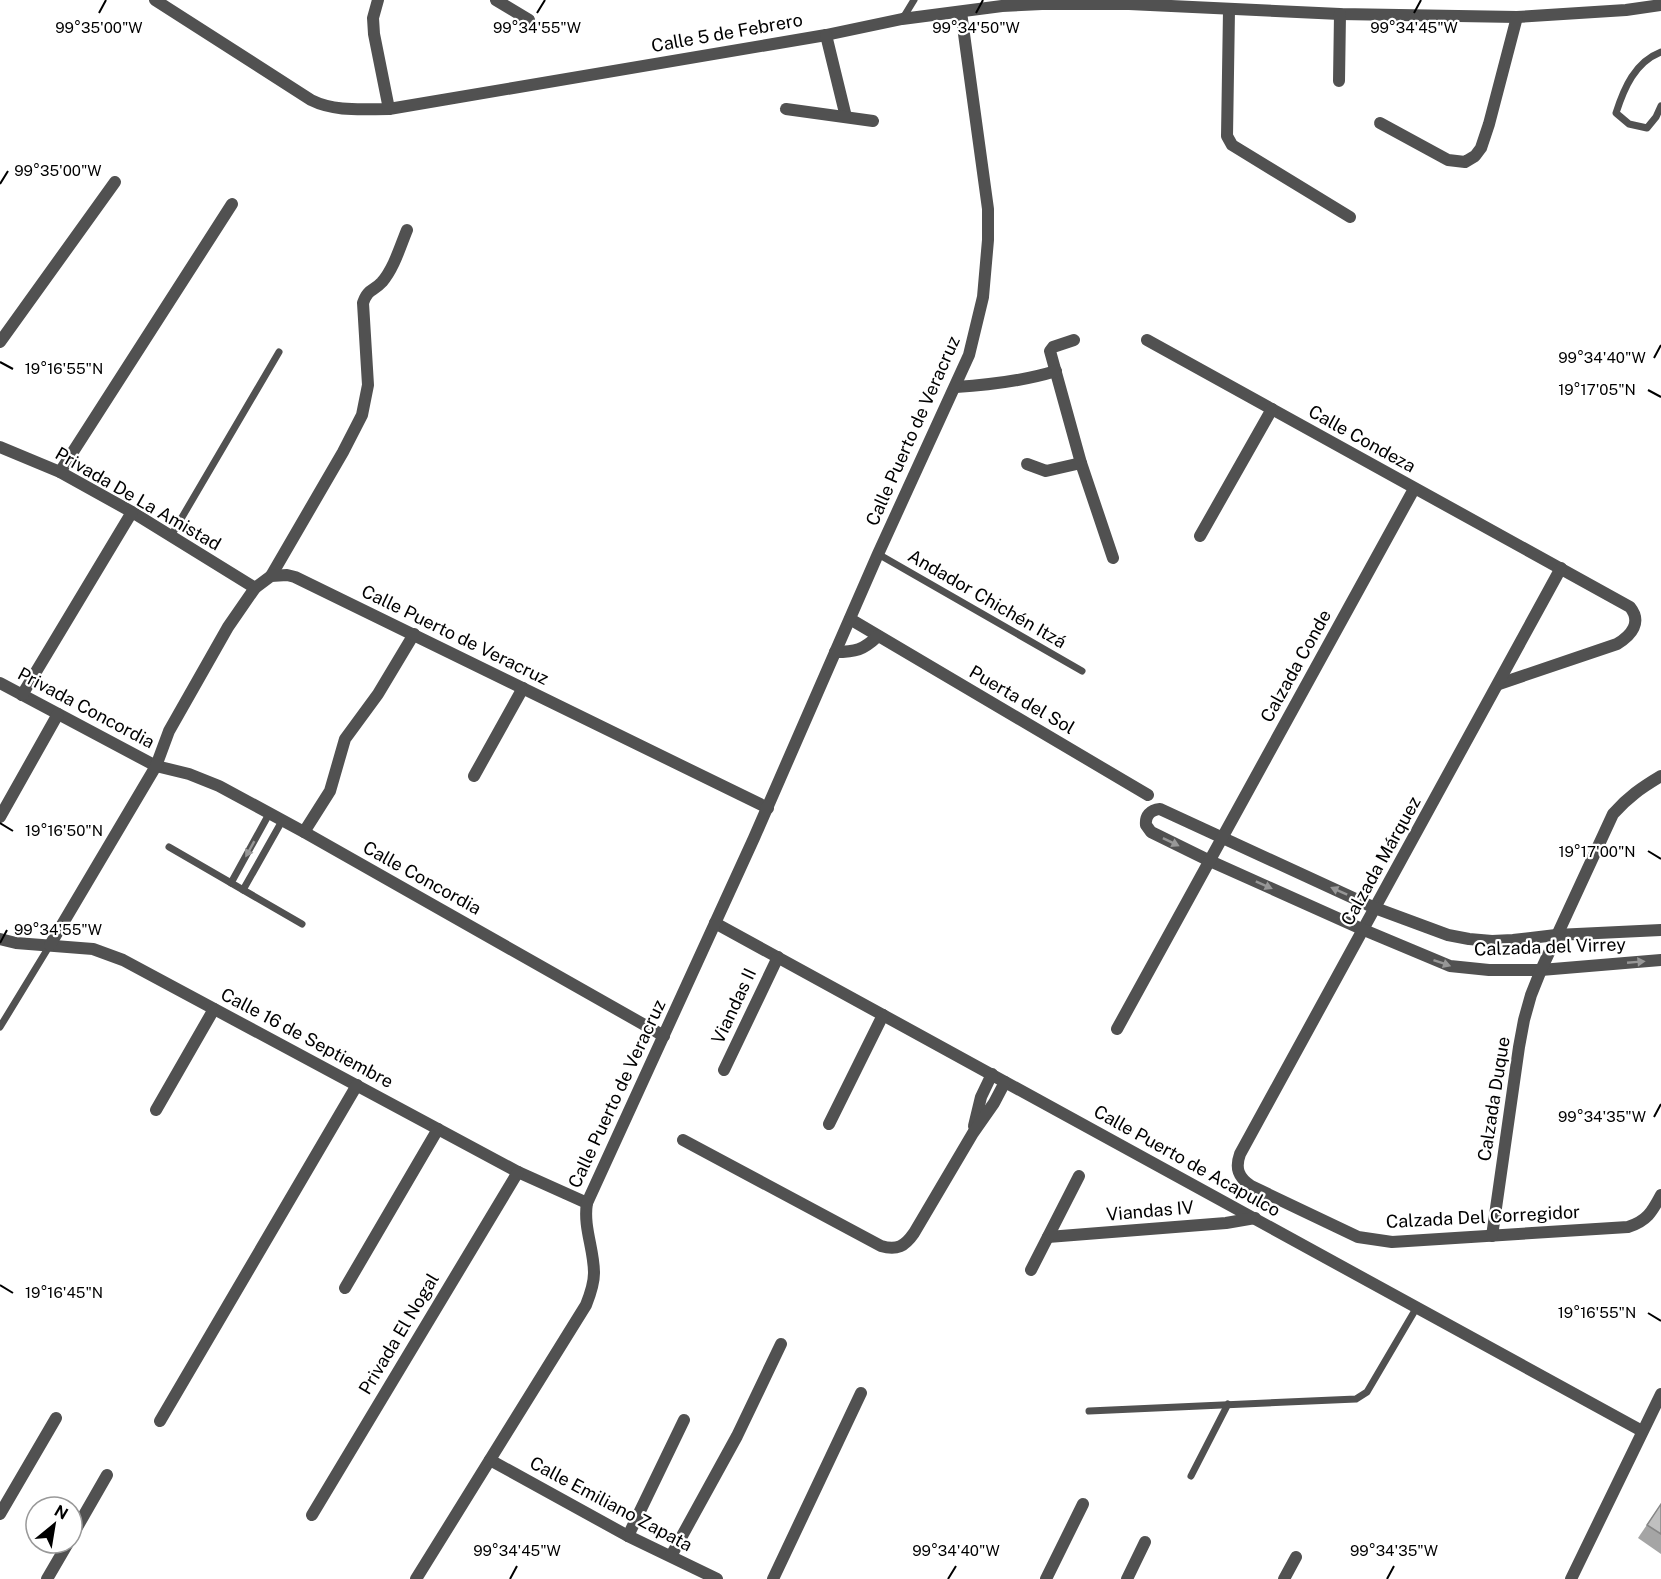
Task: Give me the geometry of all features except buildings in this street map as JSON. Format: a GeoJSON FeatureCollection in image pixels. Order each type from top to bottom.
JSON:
{"type":"FeatureCollection","features":[{"type":"Feature","properties":{"kind":"street","name":"Calle 5 de Febrero"},"geometry":{"type":"LineString","coordinates":[[155,0],[321,105],[342,109],[388,109],[902,19],[1002,6],[1129,4],[1340,14],[1517,17],[1626,10],[1661,5]]}},
{"type":"Feature","properties":{"kind":"street"},"geometry":{"type":"LineString","coordinates":[[378,0],[373,18],[374,33],[388,109]]}},
{"type":"Feature","properties":{"kind":"street"},"geometry":{"type":"LineString","coordinates":[[496,0],[529,20]]}},
{"type":"Feature","properties":{"kind":"street"},"geometry":{"type":"LineString","coordinates":[[1229,10],[1227,136],[1232,145],[1350,217]]}},
{"type":"Feature","properties":{"kind":"street","name":"Calle Puerto de Veracruz"},"geometry":{"type":"LineString","coordinates":[[416,1579],[581,1314],[591,1293],[594,1275],[585,1224],[587,1203],[768,808],[878,554],[969,355],[983,297],[988,209],[961,12]]}},
{"type":"Feature","properties":{"kind":"street"},"geometry":{"type":"LineString","coordinates":[[1339,81],[1340,14]]}},
{"type":"Feature","properties":{"kind":"street"},"geometry":{"type":"LineString","coordinates":[[1380,123],[1448,160],[1465,162],[1475,156],[1481,148],[1517,17]]}},
{"type":"Feature","properties":{"kind":"street"},"geometry":{"type":"LineString","coordinates":[[826,34],[846,117]]}},
{"type":"Feature","properties":{"kind":"street"},"geometry":{"type":"LineString","coordinates":[[786,109],[873,121]]}},
{"type":"Feature","properties":{"kind":"street"},"geometry":{"type":"LineString","coordinates":[[0,342],[115,182]]}},
{"type":"Feature","properties":{"kind":"street","name":"Privada De La Amistad"},"geometry":{"type":"LineString","coordinates":[[60,472],[232,204]]}},
{"type":"Feature","properties":{"kind":"street"},"geometry":{"type":"LineString","coordinates":[[50,945],[156,766],[169,731],[228,627],[255,588],[271,576],[362,415],[368,385],[363,303],[366,294],[381,283],[391,268],[407,230]]}},
{"type":"Feature","properties":{"kind":"street"},"geometry":{"type":"LineString","coordinates":[[1074,340],[1053,346],[1050,351],[1081,463],[1113,558]]}},
{"type":"Feature","properties":{"kind":"street","name":"Calle Condeza"},"geometry":{"type":"LineString","coordinates":[[1147,340],[1561,568],[1630,607],[1634,613],[1635,626],[1625,639],[1617,644],[1498,684]]}},
{"type":"Feature","properties":{"kind":"street"},"geometry":{"type":"LineString","coordinates":[[956,387],[1030,379],[1056,371]]}},
{"type":"Feature","properties":{"kind":"street"},"geometry":{"type":"LineString","coordinates":[[1200,536],[1272,409]]}},
{"type":"Feature","properties":{"kind":"street","name":"Privada De La Amistad"},"geometry":{"type":"LineString","coordinates":[[0,447],[60,472],[132,512],[255,588]]}},
{"type":"Feature","properties":{"kind":"street"},"geometry":{"type":"LineString","coordinates":[[1027,464],[1046,471],[1081,463]]}},
{"type":"Feature","properties":{"kind":"street","name":"Calzada Conde"},"geometry":{"type":"LineString","coordinates":[[1118,1029],[1414,489]]}},
{"type":"Feature","properties":{"kind":"street","name":"Privada De La Amistad"},"geometry":{"type":"LineString","coordinates":[[22,695],[132,512]]}},
{"type":"Feature","properties":{"kind":"street","name":"Calzada Márquez"},"geometry":{"type":"LineString","coordinates":[[1238,1172],[1240,1154],[1561,568]]}},
{"type":"Feature","properties":{"kind":"street","name":"Calle Puerto de Veracruz"},"geometry":{"type":"LineString","coordinates":[[271,576],[295,577],[768,808]]}},
{"type":"Feature","properties":{"kind":"street","name":"Puerta del Sol"},"geometry":{"type":"LineString","coordinates":[[850,619],[1148,795]]}},
{"type":"Feature","properties":{"kind":"street"},"geometry":{"type":"LineString","coordinates":[[304,832],[330,791],[345,739],[378,694],[414,634]]}},
{"type":"Feature","properties":{"kind":"street"},"geometry":{"type":"LineString","coordinates":[[835,652],[859,650],[878,636]]}},
{"type":"Feature","properties":{"kind":"street","name":"Privada Concordia"},"geometry":{"type":"LineString","coordinates":[[0,682],[156,766]]}},
{"type":"Feature","properties":{"kind":"street"},"geometry":{"type":"LineString","coordinates":[[474,776],[523,687]]}},
{"type":"Feature","properties":{"kind":"street"},"geometry":{"type":"LineString","coordinates":[[0,817],[58,714]]}},
{"type":"Feature","properties":{"kind":"street","name":"Calle Concordia"},"geometry":{"type":"LineString","coordinates":[[156,766],[204,779],[304,832],[664,1036]]}},
{"type":"Feature","properties":{"kind":"street"},"geometry":{"type":"LineString","coordinates":[[1541,970],[1613,814],[1638,789],[1661,776]]}},
{"type":"Feature","properties":{"kind":"street","name":"Calzada del Virrey"},"geometry":{"type":"LineString","coordinates":[[1661,930],[1556,934],[1513,940],[1469,939],[1448,935],[1376,908],[1160,809],[1149,814],[1146,823],[1147,829],[1210,861],[1428,959],[1450,966],[1489,970],[1541,970],[1661,960]]}},
{"type":"Feature","properties":{"kind":"street","name":"Calle Puerto de Acapulco"},"geometry":{"type":"LineString","coordinates":[[715,923],[1642,1431]]}},
{"type":"Feature","properties":{"kind":"street","name":"Calle 16 de Septiembre"},"geometry":{"type":"LineString","coordinates":[[0,939],[16,943],[79,947],[106,953],[123,960],[518,1172],[587,1203]]}},
{"type":"Feature","properties":{"kind":"street","name":"Viandas II"},"geometry":{"type":"LineString","coordinates":[[724,1070],[778,957]]}},
{"type":"Feature","properties":{"kind":"street","name":"Calzada Duque"},"geometry":{"type":"LineString","coordinates":[[1491,1236],[1524,1020],[1541,970]]}},
{"type":"Feature","properties":{"kind":"street"},"geometry":{"type":"LineString","coordinates":[[156,1110],[214,1009]]}},
{"type":"Feature","properties":{"kind":"street"},"geometry":{"type":"LineString","coordinates":[[829,1124],[883,1015]]}},
{"type":"Feature","properties":{"kind":"street"},"geometry":{"type":"LineString","coordinates":[[973,1133],[981,1097],[992,1074]]}},
{"type":"Feature","properties":{"kind":"street"},"geometry":{"type":"LineString","coordinates":[[683,1140],[881,1246],[897,1248],[904,1245],[914,1233],[1005,1082]]}},
{"type":"Feature","properties":{"kind":"street"},"geometry":{"type":"LineString","coordinates":[[160,1421],[357,1084]]}},
{"type":"Feature","properties":{"kind":"street"},"geometry":{"type":"LineString","coordinates":[[345,1288],[438,1129]]}},
{"type":"Feature","properties":{"kind":"street","name":"Privada El Nogal"},"geometry":{"type":"LineString","coordinates":[[312,1515],[518,1172]]}},
{"type":"Feature","properties":{"kind":"street","name":"Calzada Del Corregidor"},"geometry":{"type":"LineString","coordinates":[[1238,1172],[1240,1177],[1251,1186],[1358,1237],[1392,1242],[1628,1227],[1645,1220],[1661,1196]]}},
{"type":"Feature","properties":{"kind":"street"},"geometry":{"type":"LineString","coordinates":[[1031,1270],[1079,1176]]}},
{"type":"Feature","properties":{"kind":"street","name":"Viandas IV"},"geometry":{"type":"LineString","coordinates":[[1048,1237],[1226,1223],[1255,1218]]}},
{"type":"Feature","properties":{"kind":"street"},"geometry":{"type":"LineString","coordinates":[[671,1556],[737,1436],[781,1344]]}},
{"type":"Feature","properties":{"kind":"street"},"geometry":{"type":"LineString","coordinates":[[773,1579],[861,1393]]}},
{"type":"Feature","properties":{"kind":"street"},"geometry":{"type":"LineString","coordinates":[[1571,1579],[1661,1394]]}},
{"type":"Feature","properties":{"kind":"street"},"geometry":{"type":"LineString","coordinates":[[0,1514],[56,1419]]}},
{"type":"Feature","properties":{"kind":"street"},"geometry":{"type":"LineString","coordinates":[[628,1536],[684,1420]]}},
{"type":"Feature","properties":{"kind":"street","name":"Calle Emiliano Zapata"},"geometry":{"type":"LineString","coordinates":[[490,1460],[628,1536],[717,1579]]}},
{"type":"Feature","properties":{"kind":"street"},"geometry":{"type":"LineString","coordinates":[[84,1515],[107,1475]]}},
{"type":"Feature","properties":{"kind":"street"},"geometry":{"type":"LineString","coordinates":[[1046,1579],[1083,1503]]}},
{"type":"Feature","properties":{"kind":"street"},"geometry":{"type":"LineString","coordinates":[[1127,1579],[1145,1542]]}},
{"type":"Feature","properties":{"kind":"street"},"geometry":{"type":"LineString","coordinates":[[47,1579],[61,1555]]}},
{"type":"Feature","properties":{"kind":"street"},"geometry":{"type":"LineString","coordinates":[[1284,1579],[1296,1557]]}},
{"type":"Feature","properties":{"kind":"lane"},"geometry":{"type":"LineString","coordinates":[[902,19],[914,0]]}},
{"type":"Feature","properties":{"kind":"lane"},"geometry":{"type":"LineString","coordinates":[[1661,52],[1650,56],[1636,71],[1623,90],[1616,113],[1629,124],[1647,128],[1661,106]]}},
{"type":"Feature","properties":{"kind":"lane"},"geometry":{"type":"LineString","coordinates":[[171,536],[279,352]]}},
{"type":"Feature","properties":{"kind":"lane","name":"Andador Chichén Itzá"},"geometry":{"type":"LineString","coordinates":[[878,554],[1082,671]]}},
{"type":"Feature","properties":{"kind":"lane"},"geometry":{"type":"LineString","coordinates":[[231,883],[269,814]]}},
{"type":"Feature","properties":{"kind":"lane"},"geometry":{"type":"LineString","coordinates":[[243,890],[282,821]]}},
{"type":"Feature","properties":{"kind":"lane"},"geometry":{"type":"LineString","coordinates":[[169,848],[303,924]]}},
{"type":"Feature","properties":{"kind":"lane"},"geometry":{"type":"LineString","coordinates":[[0,1027],[50,945]]}},
{"type":"Feature","properties":{"kind":"lane"},"geometry":{"type":"LineString","coordinates":[[1089,1411],[1356,1399],[1367,1392],[1417,1307]]}},
{"type":"Feature","properties":{"kind":"lane"},"geometry":{"type":"LineString","coordinates":[[1191,1476],[1228,1404]]}}]}
